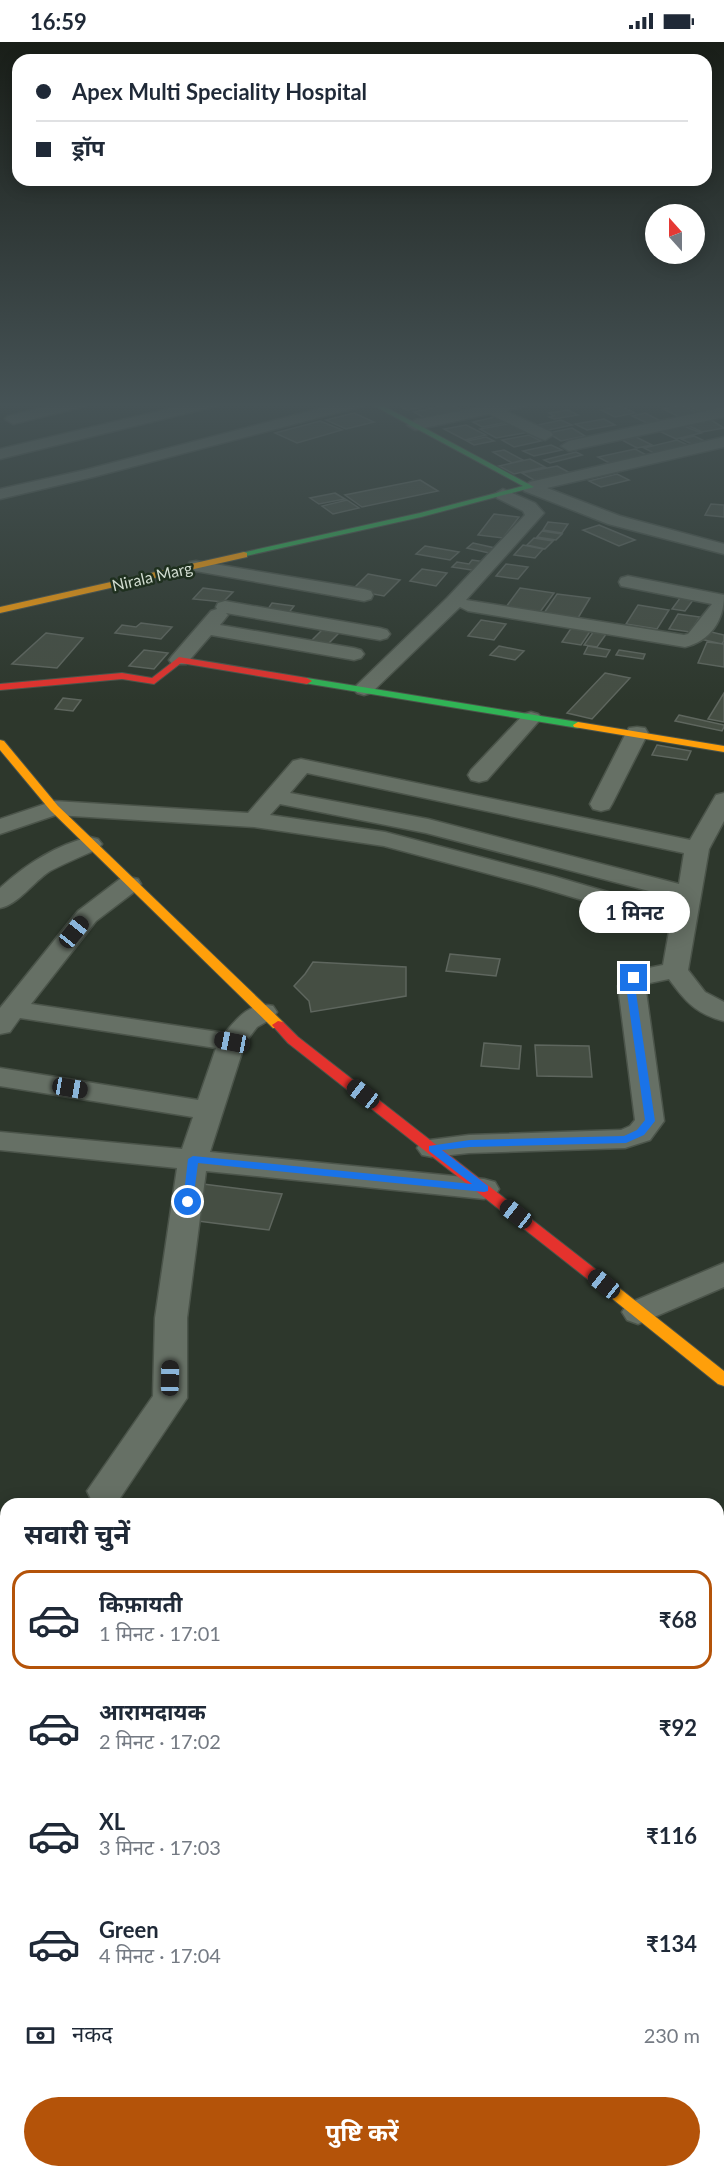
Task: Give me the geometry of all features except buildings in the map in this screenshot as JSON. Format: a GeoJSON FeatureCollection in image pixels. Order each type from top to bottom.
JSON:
{"type":"FeatureCollection","features":[{"type":"Feature","properties":{"kind":"street","name":"Nirala Marg"},"geometry":{"type":"LineString","coordinates":[[0,610],[466,503]]}},
{"type":"Feature","properties":{"kind":"street"},"geometry":{"type":"LineString","coordinates":[[364,689],[454,603],[533,517],[535,513],[520,503]]}},
{"type":"Feature","properties":{"kind":"street"},"geometry":{"type":"LineString","coordinates":[[571,503],[614,520],[724,549]]}},
{"type":"Feature","properties":{"kind":"street"},"geometry":{"type":"LineString","coordinates":[[196,566],[364,595]]}},
{"type":"Feature","properties":{"kind":"street"},"geometry":{"type":"LineString","coordinates":[[0,687],[122,676],[154,681],[179,660],[253,575]]}},
{"type":"Feature","properties":{"kind":"street"},"geometry":{"type":"LineString","coordinates":[[468,605],[686,641],[694,638],[724,601],[628,582]]}},
{"type":"Feature","properties":{"kind":"street"},"geometry":{"type":"LineString","coordinates":[[225,607],[380,634]]}},
{"type":"Feature","properties":{"kind":"street"},"geometry":{"type":"LineString","coordinates":[[206,628],[354,654]]}},
{"type":"Feature","properties":{"kind":"street"},"geometry":{"type":"LineString","coordinates":[[179,660],[531,718],[638,733],[724,749]]}},
{"type":"Feature","properties":{"kind":"street"},"geometry":{"type":"LineString","coordinates":[[479,775],[531,718]]}},
{"type":"Feature","properties":{"kind":"street"},"geometry":{"type":"LineString","coordinates":[[601,804],[638,733]]}},
{"type":"Feature","properties":{"kind":"street"},"geometry":{"type":"LineString","coordinates":[[0,743],[54,808],[129,884],[293,1040],[724,1380]]}},
{"type":"Feature","properties":{"kind":"street"},"geometry":{"type":"LineString","coordinates":[[254,820],[301,766],[314,766],[697,849]]}},
{"type":"Feature","properties":{"kind":"street"},"geometry":{"type":"LineString","coordinates":[[273,796],[428,826],[688,894]]}},
{"type":"Feature","properties":{"kind":"street"},"geometry":{"type":"LineString","coordinates":[[724,800],[697,849],[675,970],[696,998],[724,1013]]}},
{"type":"Feature","properties":{"kind":"street"},"geometry":{"type":"LineString","coordinates":[[0,827],[54,808],[254,820],[385,839],[544,881],[683,922]]}},
{"type":"Feature","properties":{"kind":"street"},"geometry":{"type":"LineString","coordinates":[[0,901],[42,866],[90,844]]}},
{"type":"Feature","properties":{"kind":"street"},"geometry":{"type":"LineString","coordinates":[[7,1017],[87,916],[129,884]]}},
{"type":"Feature","properties":{"kind":"street"},"geometry":{"type":"LineString","coordinates":[[432,1148],[481,1143],[626,1139],[640,1132],[650,1121],[631,986],[634,978],[675,970]]}},
{"type":"Feature","properties":{"kind":"street"},"geometry":{"type":"LineString","coordinates":[[105,1491],[170,1398],[171,1318],[193,1159],[232,1042],[248,1021],[264,1012]]}},
{"type":"Feature","properties":{"kind":"street"},"geometry":{"type":"LineString","coordinates":[[7,1017],[232,1042]]}},
{"type":"Feature","properties":{"kind":"street"},"geometry":{"type":"LineString","coordinates":[[0,1077],[209,1111]]}},
{"type":"Feature","properties":{"kind":"street"},"geometry":{"type":"LineString","coordinates":[[0,1141],[484,1189]]}},
{"type":"Feature","properties":{"kind":"street"},"geometry":{"type":"LineString","coordinates":[[638,1312],[724,1274]]}},
{"type":"Feature","properties":{"kind":"traffic: fast"},"geometry":{"type":"LineString","coordinates":[[244,555],[469,503]]}},
{"type":"Feature","properties":{"kind":"traffic: fast"},"geometry":{"type":"LineString","coordinates":[[307,681],[578,725]]}},
{"type":"Feature","properties":{"kind":"traffic: slow"},"geometry":{"type":"LineString","coordinates":[[0,610],[244,555]]}},
{"type":"Feature","properties":{"kind":"traffic: slow"},"geometry":{"type":"LineString","coordinates":[[578,725],[724,749]]}},
{"type":"Feature","properties":{"kind":"traffic: slow"},"geometry":{"type":"LineString","coordinates":[[0,743],[54,808],[278,1025]]}},
{"type":"Feature","properties":{"kind":"traffic: slow"},"geometry":{"type":"LineString","coordinates":[[594,1276],[724,1380]]}},
{"type":"Feature","properties":{"kind":"traffic: jam"},"geometry":{"type":"LineString","coordinates":[[0,687],[122,676],[154,681],[179,660],[307,681]]}},
{"type":"Feature","properties":{"kind":"traffic: jam"},"geometry":{"type":"LineString","coordinates":[[278,1025],[293,1040],[594,1276]]}},
{"type":"Feature","properties":{"kind":"route"},"geometry":{"type":"LineString","coordinates":[[188,1202],[193,1159],[484,1189],[432,1148],[470,1144],[626,1139],[640,1132],[650,1121],[631,986],[634,978]]}}]}
